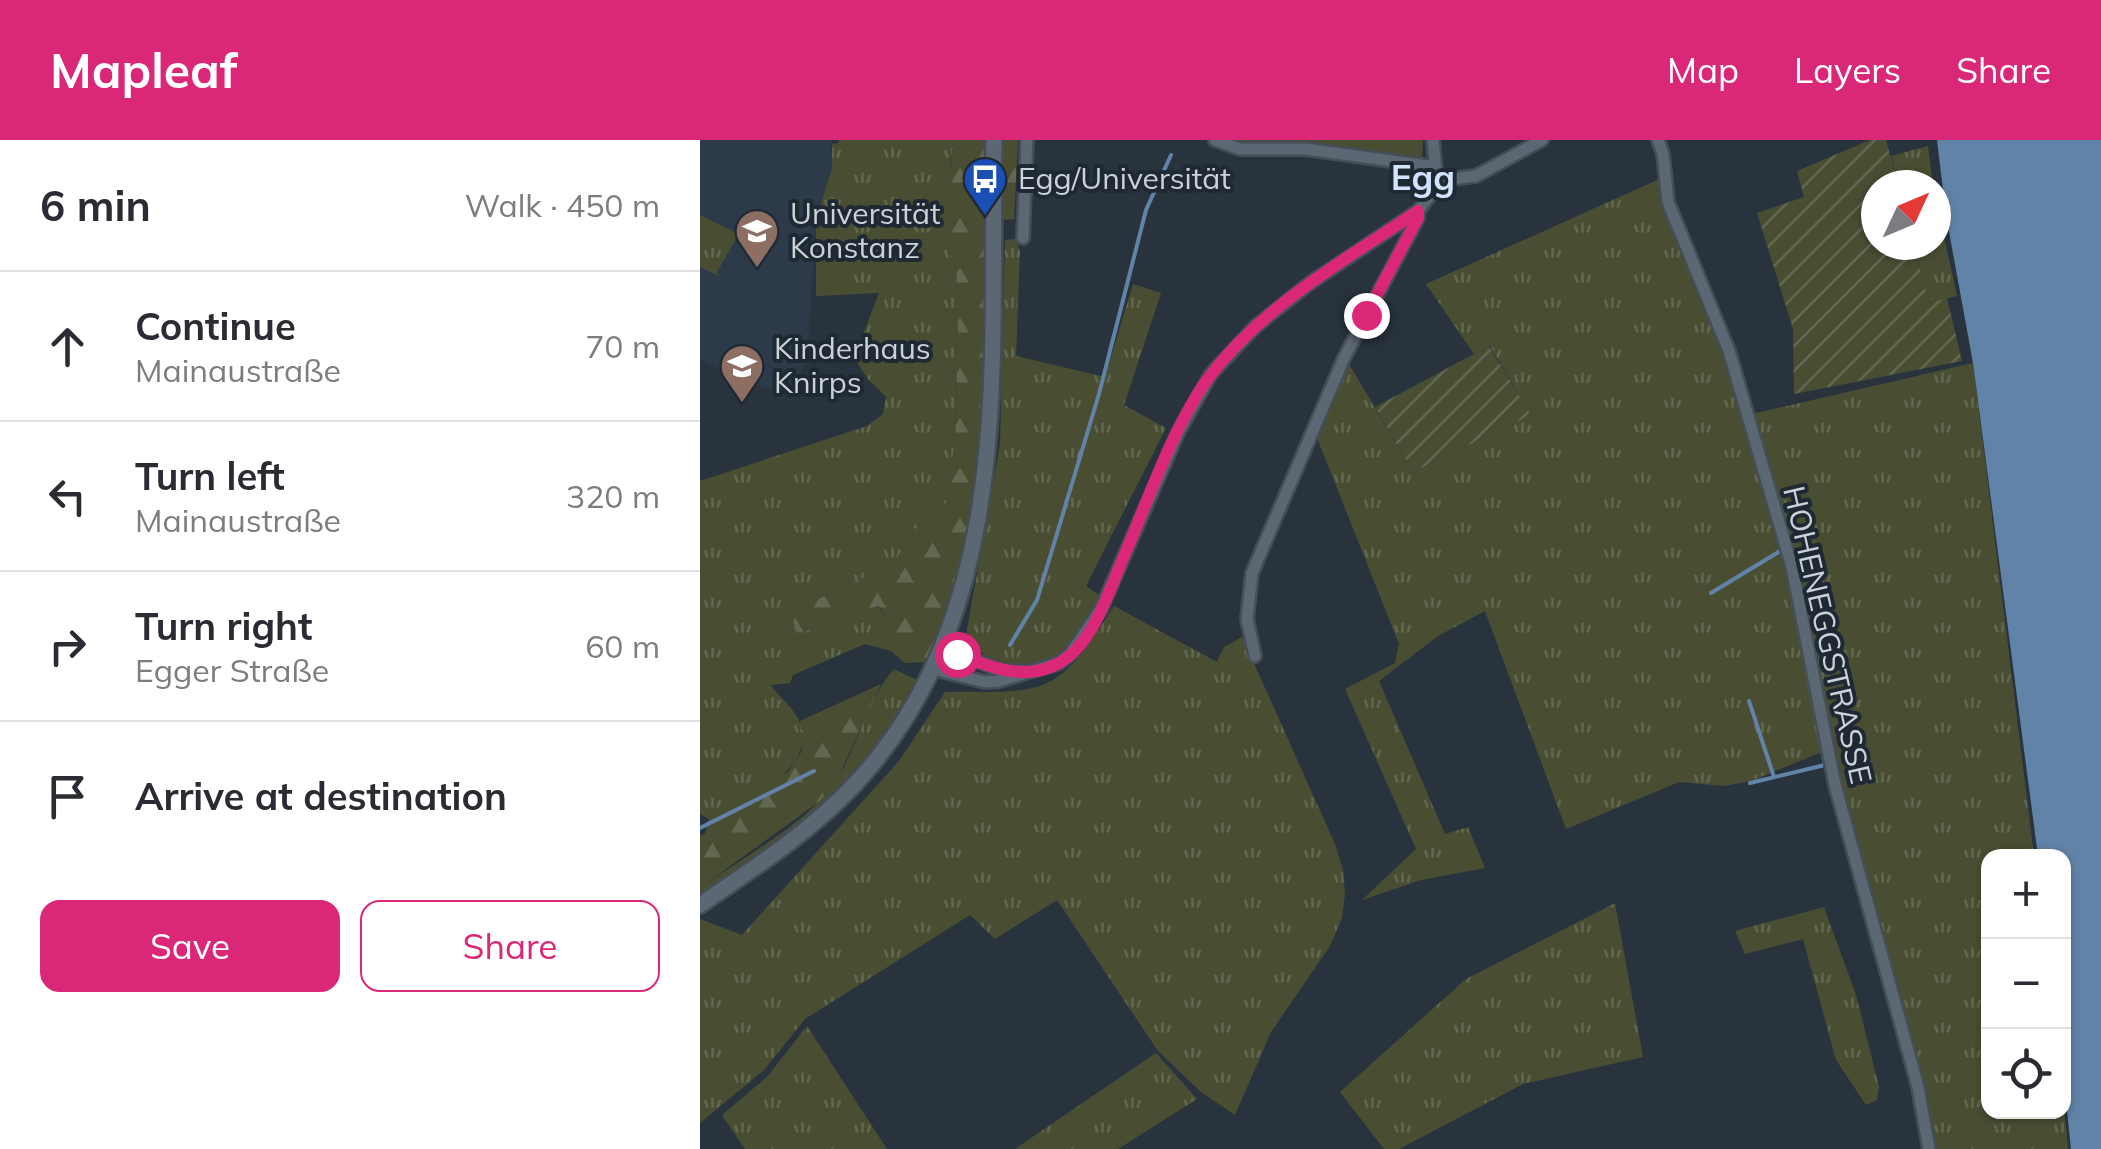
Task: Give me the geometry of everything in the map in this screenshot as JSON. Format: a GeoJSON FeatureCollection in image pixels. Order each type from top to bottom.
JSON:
{"type":"FeatureCollection","features":[{"type":"Feature","properties":{"kind":"main road"},"geometry":{"type":"LineString","coordinates":[[700,906],[832,807],[893,738],[944,646],[970,565],[985,478],[994,140]]}},
{"type":"Feature","properties":{"kind":"street"},"geometry":{"type":"LineString","coordinates":[[1023,238],[1027,140]]}},
{"type":"Feature","properties":{"kind":"street"},"geometry":{"type":"LineString","coordinates":[[1214,140],[1240,149],[1306,149],[1435,167]]}},
{"type":"Feature","properties":{"kind":"street"},"geometry":{"type":"LineString","coordinates":[[1433,140],[1435,167],[1442,180]]}},
{"type":"Feature","properties":{"kind":"street"},"geometry":{"type":"LineString","coordinates":[[933,669],[985,682],[1059,663],[1090,629],[1179,431],[1212,374],[1256,326],[1310,283],[1418,211],[1442,180],[1476,176],[1542,140]]}},
{"type":"Feature","properties":{"kind":"street","name":"HOHENEGGSTRASSE"},"geometry":{"type":"LineString","coordinates":[[1658,140],[1664,154],[1668,202],[1729,351],[1792,567],[1835,785],[1918,1087],[1929,1149]]}},
{"type":"Feature","properties":{"kind":"street"},"geometry":{"type":"LineString","coordinates":[[1255,656],[1247,620],[1252,573],[1344,358],[1418,218],[1418,211]]}},
{"type":"Feature","properties":{"kind":"street"},"geometry":{"type":"LineString","coordinates":[[944,646],[1002,670],[1036,672]]}},
{"type":"Feature","properties":{"kind":"shaded area","name":"Universität Konstanz"},"geometry":{"type":"Polygon","coordinates":[[[700,140],[831,140],[832,168],[816,220],[807,361],[796,378],[783,387],[768,389],[745,382],[700,359],[700,140]]]}},
{"type":"Feature","properties":{"kind":"green space"},"geometry":{"type":"Polygon","coordinates":[[[839,140],[954,140],[942,218],[956,271],[958,318],[955,442],[944,517],[928,511],[893,564],[788,613],[799,633],[877,606],[895,626],[891,651],[865,644],[793,675],[790,683],[771,685],[800,723],[802,741],[798,756],[774,782],[709,819],[700,814],[700,481],[867,426],[883,414],[886,397],[854,358],[879,293],[816,296],[816,220],[832,168],[832,144],[839,140]]]}},
{"type":"Feature","properties":{"kind":"green space"},"geometry":{"type":"Polygon","coordinates":[[[954,140],[985,140],[986,366],[981,456],[966,541],[941,623],[926,662],[905,663],[891,651],[895,626],[878,606],[799,633],[788,613],[893,564],[928,511],[944,516],[955,442],[958,318],[956,271],[942,218],[942,181],[950,170],[954,140]]]}},
{"type":"Feature","properties":{"kind":"green space"},"geometry":{"type":"Polygon","coordinates":[[[999,140],[1018,140],[1014,219],[999,220],[999,140]]]}},
{"type":"Feature","properties":{"kind":"green space"},"geometry":{"type":"Polygon","coordinates":[[[1219,140],[1423,140],[1422,162],[1356,149],[1240,145],[1219,140]]]}},
{"type":"Feature","properties":{"kind":"green space"},"geometry":{"type":"Polygon","coordinates":[[[1870,140],[1886,140],[1894,170],[1861,170],[1861,260],[1918,260],[1929,303],[1947,298],[1962,361],[1794,394],[1793,329],[1757,213],[1804,197],[1797,171],[1870,140]]]}},
{"type":"Feature","properties":{"kind":"green space"},"geometry":{"type":"Polygon","coordinates":[[[1928,146],[1931,170],[1894,170],[1891,156],[1928,146]]]}},
{"type":"Feature","properties":{"kind":"green space"},"geometry":{"type":"Polygon","coordinates":[[[1666,176],[1667,205],[1748,415],[1973,363],[2033,849],[1981,849],[1981,1119],[2065,1119],[2068,1149],[1929,1149],[1829,749],[1751,781],[1724,786],[1679,782],[1566,829],[1485,611],[1438,636],[1379,681],[1445,834],[1468,827],[1485,868],[1421,880],[1362,900],[1416,849],[1345,689],[1395,663],[1399,644],[1317,438],[1349,364],[1413,472],[1531,415],[1490,346],[1474,354],[1426,284],[1666,176]]]}},
{"type":"Feature","properties":{"kind":"green space"},"geometry":{"type":"Polygon","coordinates":[[[700,215],[739,234],[717,272],[719,276],[700,267],[700,215]]]}},
{"type":"Feature","properties":{"kind":"green space"},"geometry":{"type":"Polygon","coordinates":[[[1016,239],[1020,251],[1016,356],[1105,377],[1133,284],[1161,293],[1124,405],[1166,428],[1086,586],[1100,596],[1058,657],[1047,663],[1023,665],[995,661],[966,635],[1000,444],[1005,240],[1016,239]]]}},
{"type":"Feature","properties":{"kind":"green space"},"geometry":{"type":"Polygon","coordinates":[[[1918,260],[1949,260],[1957,296],[1929,303],[1918,260]]]}},
{"type":"Feature","properties":{"kind":"green space"},"geometry":{"type":"Polygon","coordinates":[[[1489,346],[1531,415],[1413,472],[1375,407],[1489,346]]]}},
{"type":"Feature","properties":{"kind":"green space"},"geometry":{"type":"Polygon","coordinates":[[[1114,606],[1217,662],[1224,647],[1246,635],[1252,659],[1343,870],[1342,918],[1330,946],[1271,1032],[1235,1115],[1201,1092],[1158,1051],[1057,900],[995,939],[970,915],[805,1019],[764,1070],[700,1123],[700,919],[742,935],[899,761],[945,692],[1017,691],[1052,681],[1083,652],[1114,606]]]}},
{"type":"Feature","properties":{"kind":"green space"},"geometry":{"type":"Polygon","coordinates":[[[894,669],[925,684],[886,748],[794,847],[700,915],[700,888],[790,827],[822,799],[894,669]]]}},
{"type":"Feature","properties":{"kind":"green space"},"geometry":{"type":"Polygon","coordinates":[[[881,684],[836,782],[820,801],[700,888],[700,836],[705,834],[709,819],[788,772],[802,751],[800,721],[881,684]]]}},
{"type":"Feature","properties":{"kind":"green space"},"geometry":{"type":"Polygon","coordinates":[[[1615,903],[1643,1057],[1523,1084],[1399,1149],[1384,1149],[1340,1092],[1466,979],[1615,903]]]}},
{"type":"Feature","properties":{"kind":"green space"},"geometry":{"type":"Polygon","coordinates":[[[1824,907],[1856,995],[1879,1087],[1877,1100],[1866,1105],[1836,1060],[1803,939],[1745,954],[1735,931],[1824,907]]]}},
{"type":"Feature","properties":{"kind":"green space"},"geometry":{"type":"Polygon","coordinates":[[[807,1026],[887,1149],[745,1149],[722,1115],[767,1077],[807,1026]]]}},
{"type":"Feature","properties":{"kind":"green space"},"geometry":{"type":"Polygon","coordinates":[[[1156,1053],[1197,1099],[1118,1149],[1015,1149],[1156,1053]]]}},
{"type":"Feature","properties":{"kind":"water"},"geometry":{"type":"Polygon","coordinates":[[[1937,140],[2101,140],[2101,1149],[2071,1149],[2068,1119],[2071,1119],[2071,849],[2037,849],[1973,363],[1951,242],[1951,170],[1941,170],[1937,140]]]}},
{"type":"Feature","properties":{"kind":"waterway"},"geometry":{"type":"LineString","coordinates":[[1010,645],[1037,600],[1099,394],[1146,210],[1171,155]]}},
{"type":"Feature","properties":{"kind":"waterway"},"geometry":{"type":"LineString","coordinates":[[1711,593],[1782,550]]}},
{"type":"Feature","properties":{"kind":"waterway"},"geometry":{"type":"LineString","coordinates":[[1750,783],[1825,765],[1795,611]]}},
{"type":"Feature","properties":{"kind":"waterway"},"geometry":{"type":"LineString","coordinates":[[1749,701],[1774,777]]}},
{"type":"Feature","properties":{"kind":"waterway"},"geometry":{"type":"LineString","coordinates":[[700,828],[814,771]]}},
{"type":"Feature","properties":{"kind":"place","name":"Egg/Universität"},"geometry":{"type":"Point","coordinates":[985,217]}},
{"type":"Feature","properties":{"kind":"place","name":"Universität Konstanz"},"geometry":{"type":"Point","coordinates":[757,269]}},
{"type":"Feature","properties":{"kind":"place","name":"Kinderhaus Knirps"},"geometry":{"type":"Point","coordinates":[742,404]}},
{"type":"Feature","properties":{"kind":"district","name":"Egg"},"geometry":{"type":"Point","coordinates":[1423,178]}},
{"type":"Feature","properties":{"kind":"route"},"geometry":{"type":"LineString","coordinates":[[957,654],[1002,670],[1036,672],[1070,654],[1101,609],[1179,431],[1212,374],[1256,326],[1310,283],[1418,211],[1418,218],[1366,315]]}}]}
